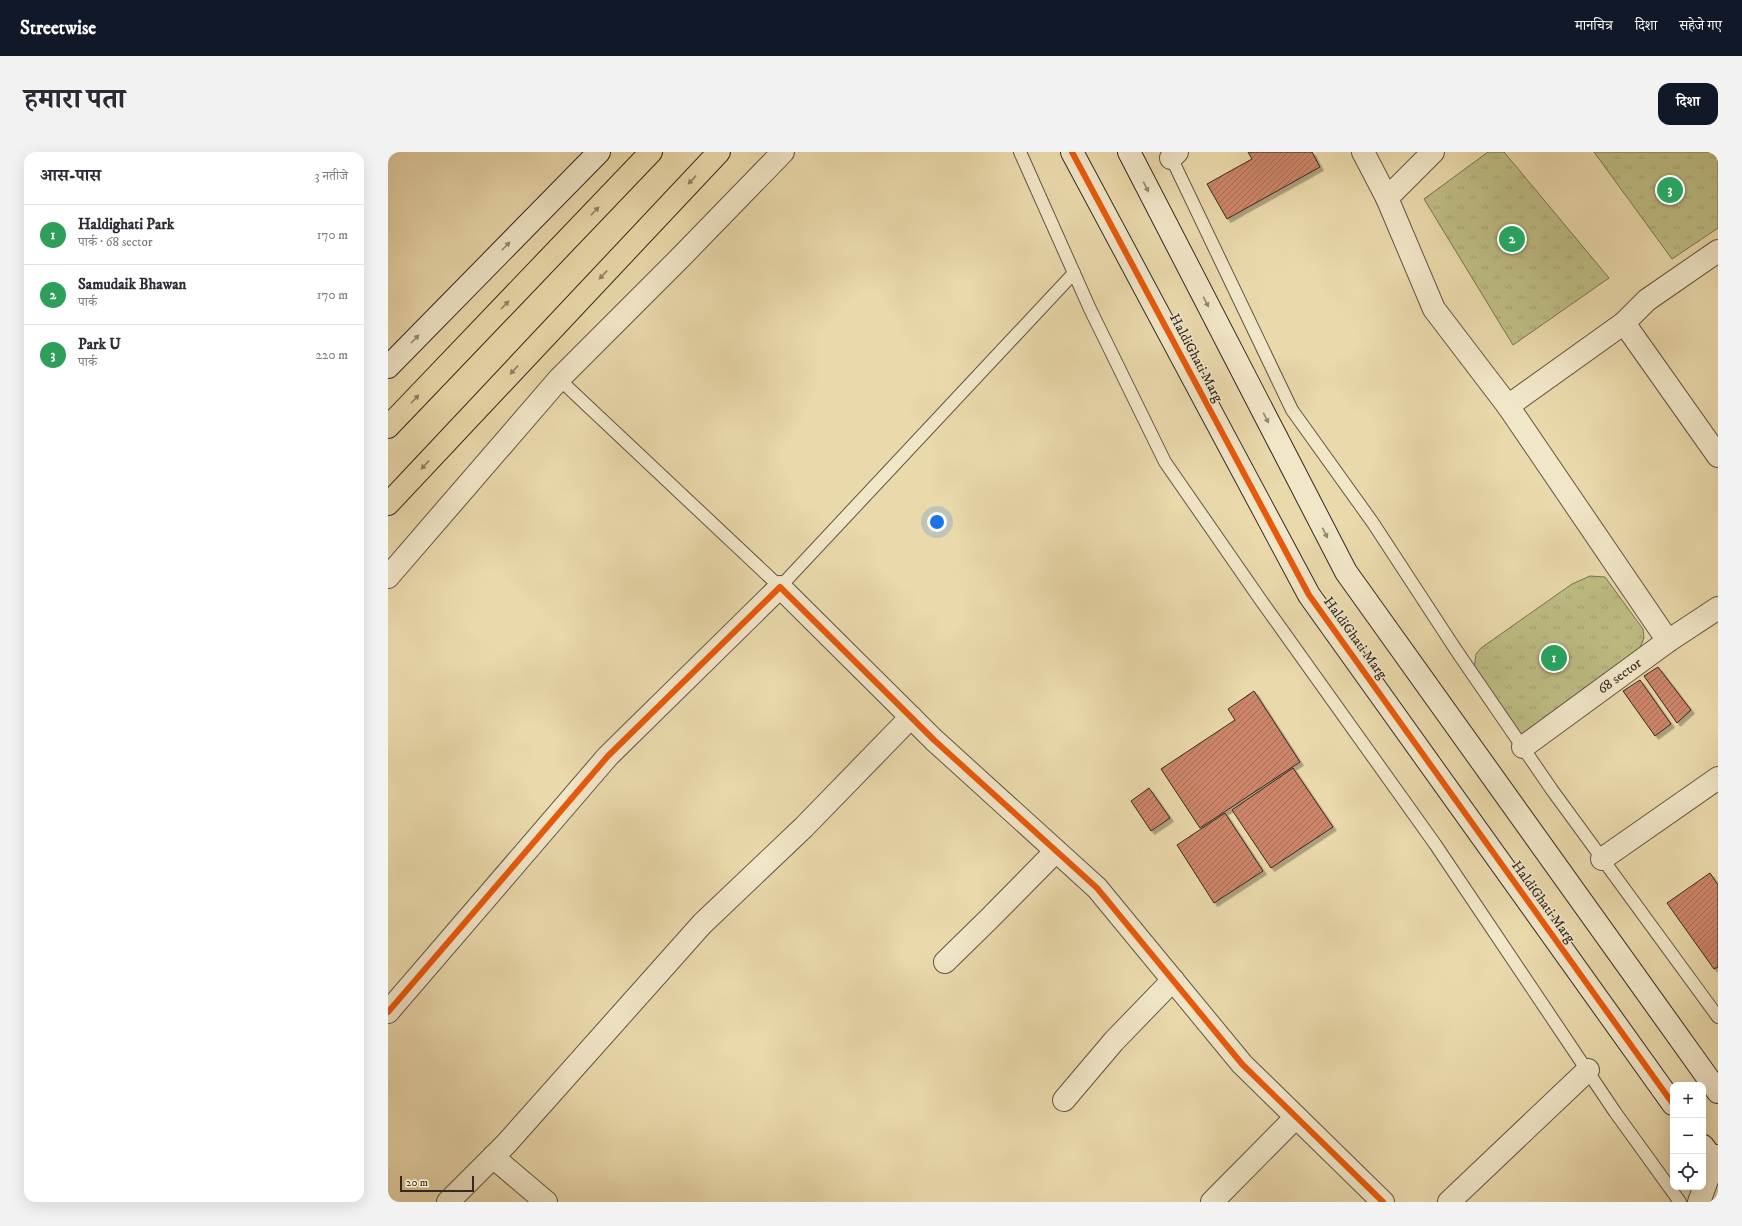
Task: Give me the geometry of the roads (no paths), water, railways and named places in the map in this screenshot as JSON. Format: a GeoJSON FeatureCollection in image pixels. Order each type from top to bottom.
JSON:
{"type":"FeatureCollection","features":[{"type":"Feature","properties":{"kind":"highway"},"geometry":{"type":"LineString","coordinates":[[388,427],[651,152]]}},
{"type":"Feature","properties":{"kind":"highway"},"geometry":{"type":"LineString","coordinates":[[388,504],[719,152]]}},
{"type":"Feature","properties":{"kind":"street"},"geometry":{"type":"LineString","coordinates":[[388,367],[599,152]]}},
{"type":"Feature","properties":{"kind":"street"},"geometry":{"type":"LineString","coordinates":[[388,577],[559,378],[679,259],[783,152]]}},
{"type":"Feature","properties":{"kind":"street","name":"HaldiGhati Marg"},"geometry":{"type":"LineString","coordinates":[[1072,152],[1309,595],[1670,1100]]}},
{"type":"Feature","properties":{"kind":"street"},"geometry":{"type":"LineString","coordinates":[[1128,152],[1346,572],[1718,1092]]}},
{"type":"Feature","properties":{"kind":"street"},"geometry":{"type":"LineString","coordinates":[[1363,152],[1387,198],[1434,309],[1508,406],[1668,642]]}},
{"type":"Feature","properties":{"kind":"street"},"geometry":{"type":"LineString","coordinates":[[1387,198],[1433,152]]}},
{"type":"Feature","properties":{"kind":"street"},"geometry":{"type":"LineString","coordinates":[[1508,406],[1624,323],[1646,300],[1718,251]]}},
{"type":"Feature","properties":{"kind":"street"},"geometry":{"type":"LineString","coordinates":[[1624,323],[1712,433],[1718,456]]}},
{"type":"Feature","properties":{"kind":"street"},"geometry":{"type":"LineString","coordinates":[[388,1012],[608,756],[780,587],[934,740],[1097,888],[1242,1064],[1383,1202]]}},
{"type":"Feature","properties":{"kind":"street","name":"68 sector"},"geometry":{"type":"LineString","coordinates":[[1523,747],[1668,642],[1718,608]]}},
{"type":"Feature","properties":{"kind":"street"},"geometry":{"type":"LineString","coordinates":[[448,1202],[493,1157],[587,1055],[702,924],[804,827],[911,717]]}},
{"type":"Feature","properties":{"kind":"street"},"geometry":{"type":"LineString","coordinates":[[1602,859],[1718,778]]}},
{"type":"Feature","properties":{"kind":"street"},"geometry":{"type":"LineString","coordinates":[[945,962],[1056,851]]}},
{"type":"Feature","properties":{"kind":"street"},"geometry":{"type":"LineString","coordinates":[[1064,1100],[1114,1041],[1173,980]]}},
{"type":"Feature","properties":{"kind":"street"},"geometry":{"type":"LineString","coordinates":[[1449,1202],[1588,1070]]}},
{"type":"Feature","properties":{"kind":"street"},"geometry":{"type":"LineString","coordinates":[[1212,1202],[1296,1117]]}},
{"type":"Feature","properties":{"kind":"street"},"geometry":{"type":"LineString","coordinates":[[493,1157],[546,1202]]}},
{"type":"Feature","properties":{"kind":"street"},"geometry":{"type":"LineString","coordinates":[[1699,1202],[1713,1157]]}},
{"type":"Feature","properties":{"kind":"lane"},"geometry":{"type":"LineString","coordinates":[[1020,152],[1074,272],[1165,462],[1255,593],[1435,844],[1656,1171],[1680,1202]]}},
{"type":"Feature","properties":{"kind":"lane"},"geometry":{"type":"LineString","coordinates":[[1172,154],[1292,410],[1373,523],[1456,650],[1552,790],[1718,1018]]}},
{"type":"Feature","properties":{"kind":"lane"},"geometry":{"type":"LineString","coordinates":[[559,378],[780,587],[1074,272]]}},
{"type":"Feature","properties":{"kind":"place","name":"Park U"},"geometry":{"type":"Point","coordinates":[1670,190]}},
{"type":"Feature","properties":{"kind":"place","name":"Samudaik Bhawan"},"geometry":{"type":"Point","coordinates":[1512,239]}},
{"type":"Feature","properties":{"kind":"place","name":"Haldighati Park"},"geometry":{"type":"Point","coordinates":[1554,658]}}]}
